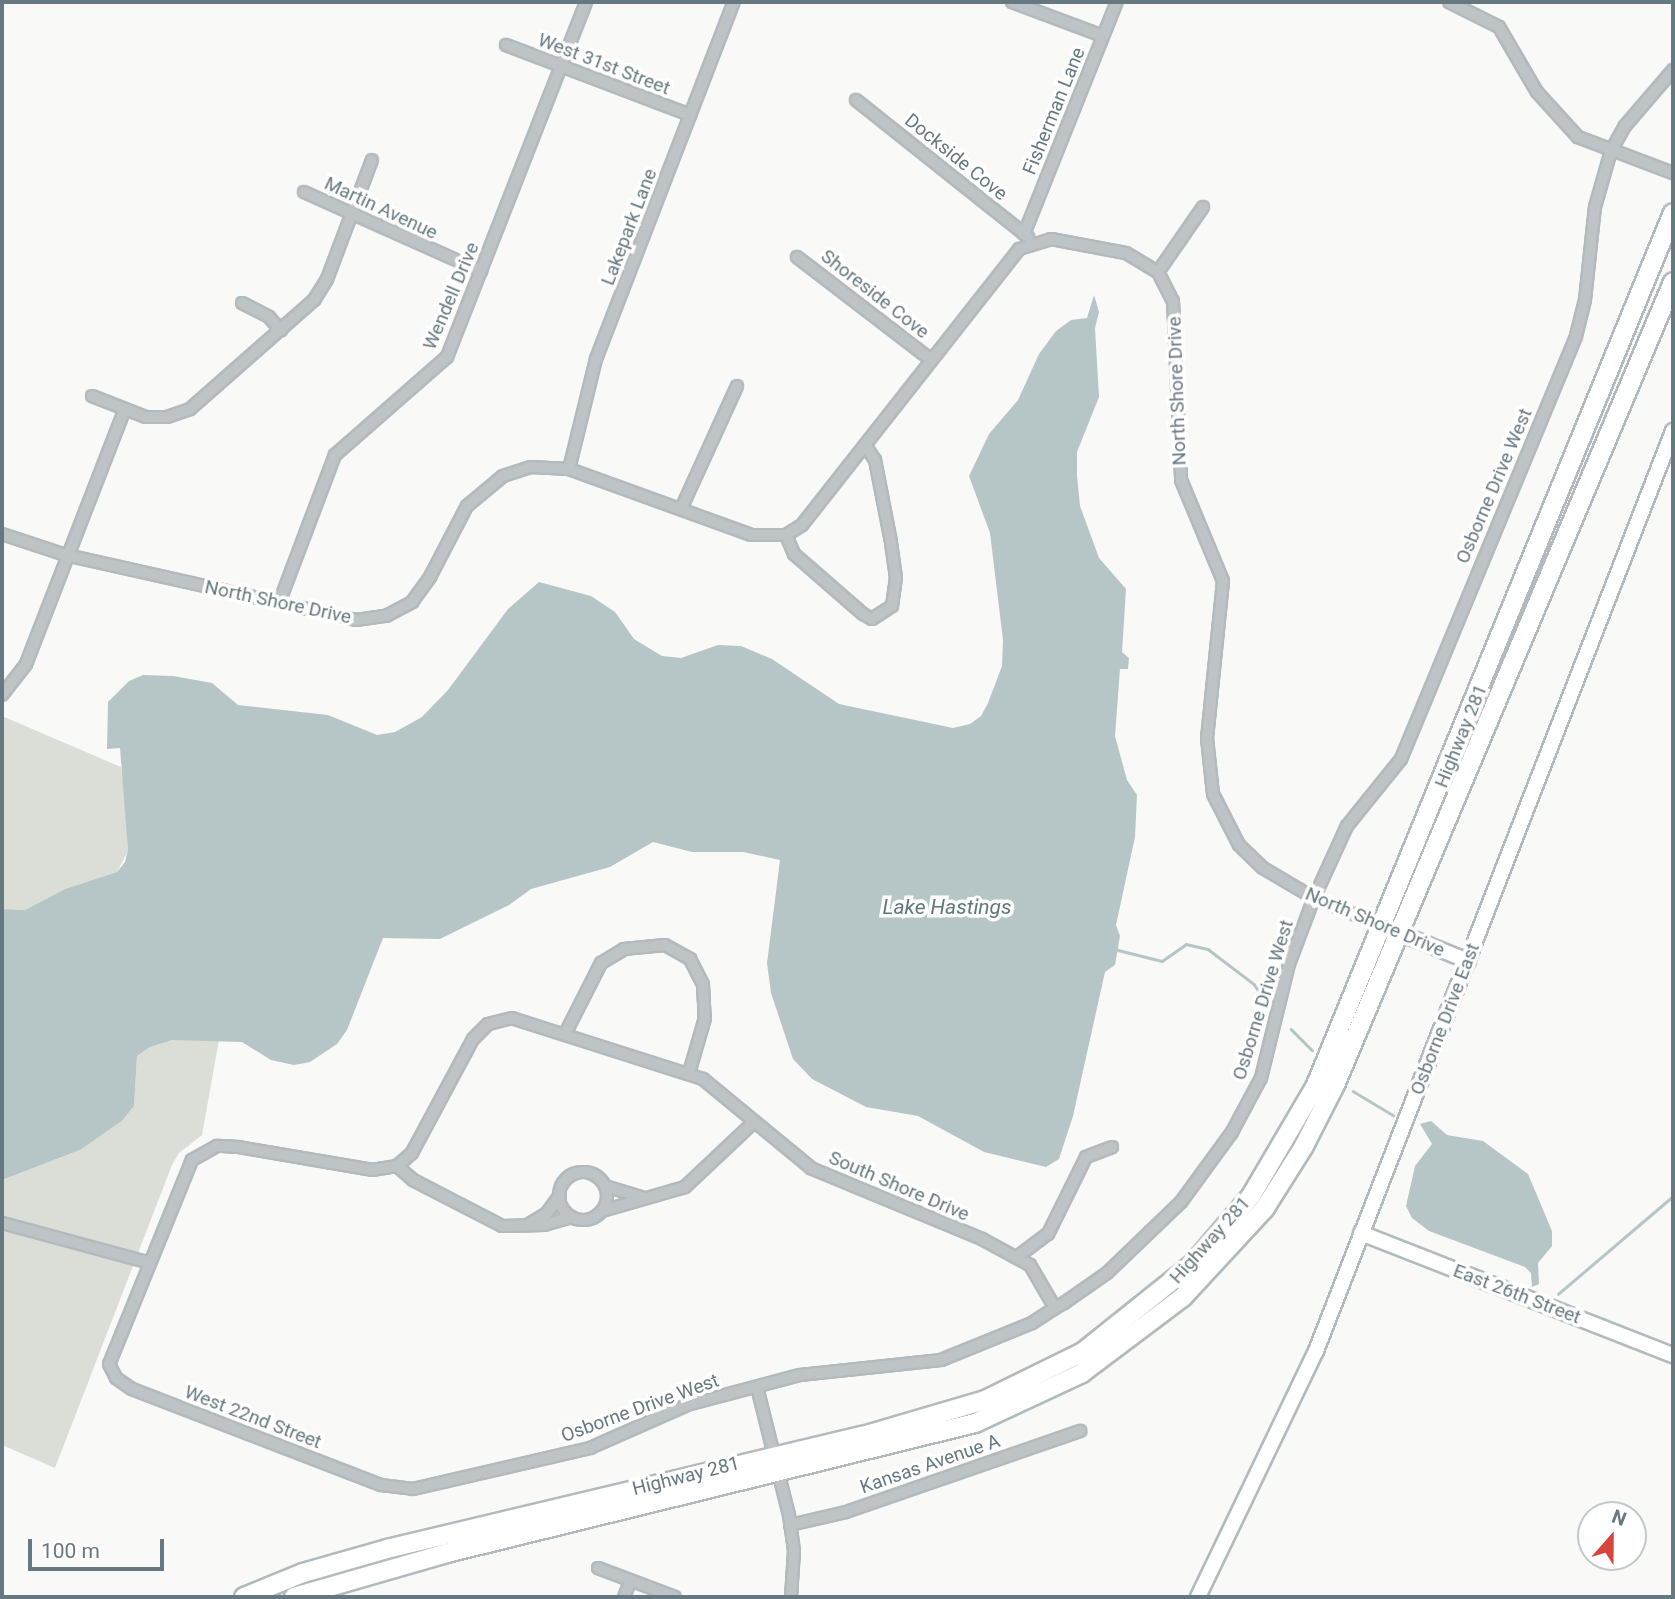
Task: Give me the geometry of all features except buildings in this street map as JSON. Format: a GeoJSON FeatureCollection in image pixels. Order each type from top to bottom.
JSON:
{"type":"FeatureCollection","features":[{"type":"Feature","properties":{"kind":"highway","name":"Highway 281"},"geometry":{"type":"LineString","coordinates":[[1390,929],[1673,213]]}},
{"type":"Feature","properties":{"kind":"highway","name":"Highway 281"},"geometry":{"type":"LineString","coordinates":[[293,1597],[775,1463],[985,1401],[1083,1352],[1164,1292],[1222,1233],[1251,1196],[1320,1075],[1390,929],[1673,282]]}},
{"type":"Feature","properties":{"kind":"highway","name":"Highway 281"},"geometry":{"type":"LineString","coordinates":[[244,1597],[303,1573],[387,1549],[775,1463]]}},
{"type":"Feature","properties":{"kind":"street","name":"Wendell Drive"},"geometry":{"type":"LineString","coordinates":[[279,603],[335,455],[447,357],[586,2]]}},
{"type":"Feature","properties":{"kind":"street","name":"Lakepark Lane"},"geometry":{"type":"LineString","coordinates":[[569,469],[596,359],[734,2]]}},
{"type":"Feature","properties":{"kind":"street"},"geometry":{"type":"LineString","coordinates":[[1012,2],[1103,36]]}},
{"type":"Feature","properties":{"kind":"street","name":"Fisherman Lane"},"geometry":{"type":"LineString","coordinates":[[1024,234],[1117,2]]}},
{"type":"Feature","properties":{"kind":"street"},"geometry":{"type":"LineString","coordinates":[[1449,2],[1499,27],[1551,111],[1578,137],[1673,173]]}},
{"type":"Feature","properties":{"kind":"street","name":"West 31st Street"},"geometry":{"type":"LineString","coordinates":[[506,45],[690,115]]}},
{"type":"Feature","properties":{"kind":"street","name":"Osborne Drive West"},"geometry":{"type":"LineString","coordinates":[[364,1479],[413,1489],[450,1483],[590,1448],[687,1405],[820,1370],[894,1367],[941,1360],[998,1339],[1055,1308],[1107,1273],[1181,1202],[1232,1132],[1261,1078],[1289,964],[1314,898],[1347,826],[1401,759],[1576,336],[1585,300],[1595,207],[1611,151],[1625,126],[1673,70]]}},
{"type":"Feature","properties":{"kind":"street","name":"Dockside Cove"},"geometry":{"type":"LineString","coordinates":[[856,100],[1034,242]]}},
{"type":"Feature","properties":{"kind":"street"},"geometry":{"type":"LineString","coordinates":[[92,396],[124,411],[167,417],[190,409],[304,312],[327,279],[372,160]]}},
{"type":"Feature","properties":{"kind":"street","name":"Martin Avenue"},"geometry":{"type":"LineString","coordinates":[[304,192],[481,271]]}},
{"type":"Feature","properties":{"kind":"street"},"geometry":{"type":"LineString","coordinates":[[865,444],[875,460],[896,578],[892,606],[873,620],[794,554],[786,535],[802,525],[1009,258],[1034,242],[1070,241],[1126,253],[1158,272],[1203,207]]}},
{"type":"Feature","properties":{"kind":"street","name":"Shoreside Cove"},"geometry":{"type":"LineString","coordinates":[[797,257],[930,359]]}},
{"type":"Feature","properties":{"kind":"street","name":"North Shore Drive"},"geometry":{"type":"LineString","coordinates":[[1158,272],[1175,312],[1181,480],[1223,581],[1207,738],[1209,778],[1229,829],[1250,858],[1314,898],[1468,961]]}},
{"type":"Feature","properties":{"kind":"street"},"geometry":{"type":"LineString","coordinates":[[242,303],[269,317],[281,331]]}},
{"type":"Feature","properties":{"kind":"street"},"geometry":{"type":"LineString","coordinates":[[681,509],[737,386]]}},
{"type":"Feature","properties":{"kind":"street"},"geometry":{"type":"LineString","coordinates":[[2,695],[26,664],[124,411]]}},
{"type":"Feature","properties":{"kind":"street","name":"Osborne Drive East"},"geometry":{"type":"LineString","coordinates":[[1198,1597],[1293,1402],[1362,1233],[1673,431]]}},
{"type":"Feature","properties":{"kind":"street","name":"North Shore Drive"},"geometry":{"type":"LineString","coordinates":[[2,534],[66,555],[356,620],[400,610],[422,590],[467,506],[483,489],[503,476],[531,467],[569,469],[751,535],[786,535]]}},
{"type":"Feature","properties":{"kind":"street"},"geometry":{"type":"LineString","coordinates":[[565,1034],[601,963],[624,949],[665,945],[690,959],[703,985],[705,1018],[689,1073]]}},
{"type":"Feature","properties":{"kind":"street","name":"South Shore Drive"},"geometry":{"type":"LineString","coordinates":[[397,1166],[412,1153],[473,1039],[488,1024],[512,1018],[689,1073],[718,1088],[754,1122],[811,1168],[1030,1265],[1055,1308]]}},
{"type":"Feature","properties":{"kind":"street"},"geometry":{"type":"LineString","coordinates":[[2,1223],[147,1262],[186,1167],[206,1150],[239,1147],[373,1170],[397,1166],[413,1180],[491,1221],[525,1226],[572,1217],[587,1220],[602,1211],[697,1180],[754,1122]]}},
{"type":"Feature","properties":{"kind":"street"},"geometry":{"type":"LineString","coordinates":[[1017,1257],[1048,1234],[1086,1157],[1112,1147]]}},
{"type":"Feature","properties":{"kind":"street"},"geometry":{"type":"LineString","coordinates":[[525,1226],[547,1213],[565,1182],[580,1173],[594,1175],[605,1186],[644,1198]]}},
{"type":"Feature","properties":{"kind":"street"},"geometry":{"type":"LineString","coordinates":[[602,1211],[607,1197],[605,1186]]}},
{"type":"Feature","properties":{"kind":"street"},"geometry":{"type":"LineString","coordinates":[[559,1195],[564,1209],[572,1217]]}},
{"type":"Feature","properties":{"kind":"street","name":"East 26th Street"},"geometry":{"type":"LineString","coordinates":[[1362,1233],[1673,1355]]}},
{"type":"Feature","properties":{"kind":"street","name":"West 22nd Street"},"geometry":{"type":"LineString","coordinates":[[147,1262],[109,1364],[116,1378],[130,1388],[364,1479]]}},
{"type":"Feature","properties":{"kind":"street"},"geometry":{"type":"LineString","coordinates":[[757,1387],[790,1525],[794,1551],[790,1597]]}},
{"type":"Feature","properties":{"kind":"street","name":"Kansas Avenue A"},"geometry":{"type":"LineString","coordinates":[[790,1525],[846,1512],[1080,1430]]}},
{"type":"Feature","properties":{"kind":"street"},"geometry":{"type":"LineString","coordinates":[[598,1568],[675,1597]]}},
{"type":"Feature","properties":{"kind":"street"},"geometry":{"type":"LineString","coordinates":[[624,1597],[630,1582]]}},
{"type":"Feature","properties":{"kind":"shaded area"},"geometry":{"type":"Polygon","coordinates":[[[2,716],[121,767],[126,804],[128,851],[117,872],[65,889],[25,910],[2,909],[2,716]]]}},
{"type":"Feature","properties":{"kind":"shaded area"},"geometry":{"type":"Polygon","coordinates":[[[173,1040],[219,1040],[202,1135],[179,1153],[172,1165],[55,1468],[2,1445],[2,1180],[80,1150],[122,1121],[134,1106],[137,1056],[150,1047],[173,1040]]]}},
{"type":"Feature","properties":{"kind":"water","name":"Lake Hastings"},"geometry":{"type":"Polygon","coordinates":[[[1094,295],[1099,312],[1095,328],[1099,397],[1077,452],[1077,476],[1080,506],[1099,558],[1126,589],[1122,652],[1129,658],[1128,669],[1120,669],[1115,736],[1127,780],[1137,795],[1135,837],[1116,925],[1120,936],[1115,965],[1105,972],[1073,1116],[1059,1159],[1046,1167],[984,1152],[918,1116],[866,1107],[812,1079],[793,1059],[771,993],[767,963],[780,860],[743,852],[692,852],[653,842],[610,867],[531,889],[509,905],[440,939],[383,938],[347,1030],[337,1044],[310,1062],[294,1065],[271,1060],[242,1042],[173,1040],[150,1047],[137,1056],[134,1106],[122,1121],[80,1150],[2,1180],[2,909],[25,910],[65,889],[117,872],[125,862],[128,850],[120,748],[107,749],[108,702],[129,681],[143,675],[173,676],[212,683],[238,705],[328,715],[377,735],[395,732],[422,717],[448,690],[508,609],[539,582],[591,596],[615,612],[634,639],[662,656],[681,658],[718,645],[741,646],[772,659],[839,704],[953,728],[970,724],[981,716],[988,703],[1002,666],[1003,640],[990,533],[969,476],[989,434],[1018,400],[1039,354],[1056,331],[1071,320],[1087,318],[1094,295]]]}},
{"type":"Feature","properties":{"kind":"water"},"geometry":{"type":"Polygon","coordinates":[[[1431,1121],[1447,1135],[1483,1141],[1528,1174],[1552,1231],[1552,1246],[1538,1263],[1539,1284],[1532,1287],[1531,1273],[1525,1267],[1429,1231],[1412,1218],[1406,1206],[1415,1166],[1432,1144],[1420,1124],[1431,1121]]]}},
{"type":"Feature","properties":{"kind":"waterway"},"geometry":{"type":"LineString","coordinates":[[1118,950],[1162,961],[1186,944],[1208,949],[1254,984],[1265,1000]]}},
{"type":"Feature","properties":{"kind":"waterway"},"geometry":{"type":"LineString","coordinates":[[1291,1029],[1312,1050]]}},
{"type":"Feature","properties":{"kind":"waterway"},"geometry":{"type":"LineString","coordinates":[[1353,1091],[1393,1115]]}},
{"type":"Feature","properties":{"kind":"waterway"},"geometry":{"type":"LineString","coordinates":[[1558,1294],[1673,1196]]}}]}
